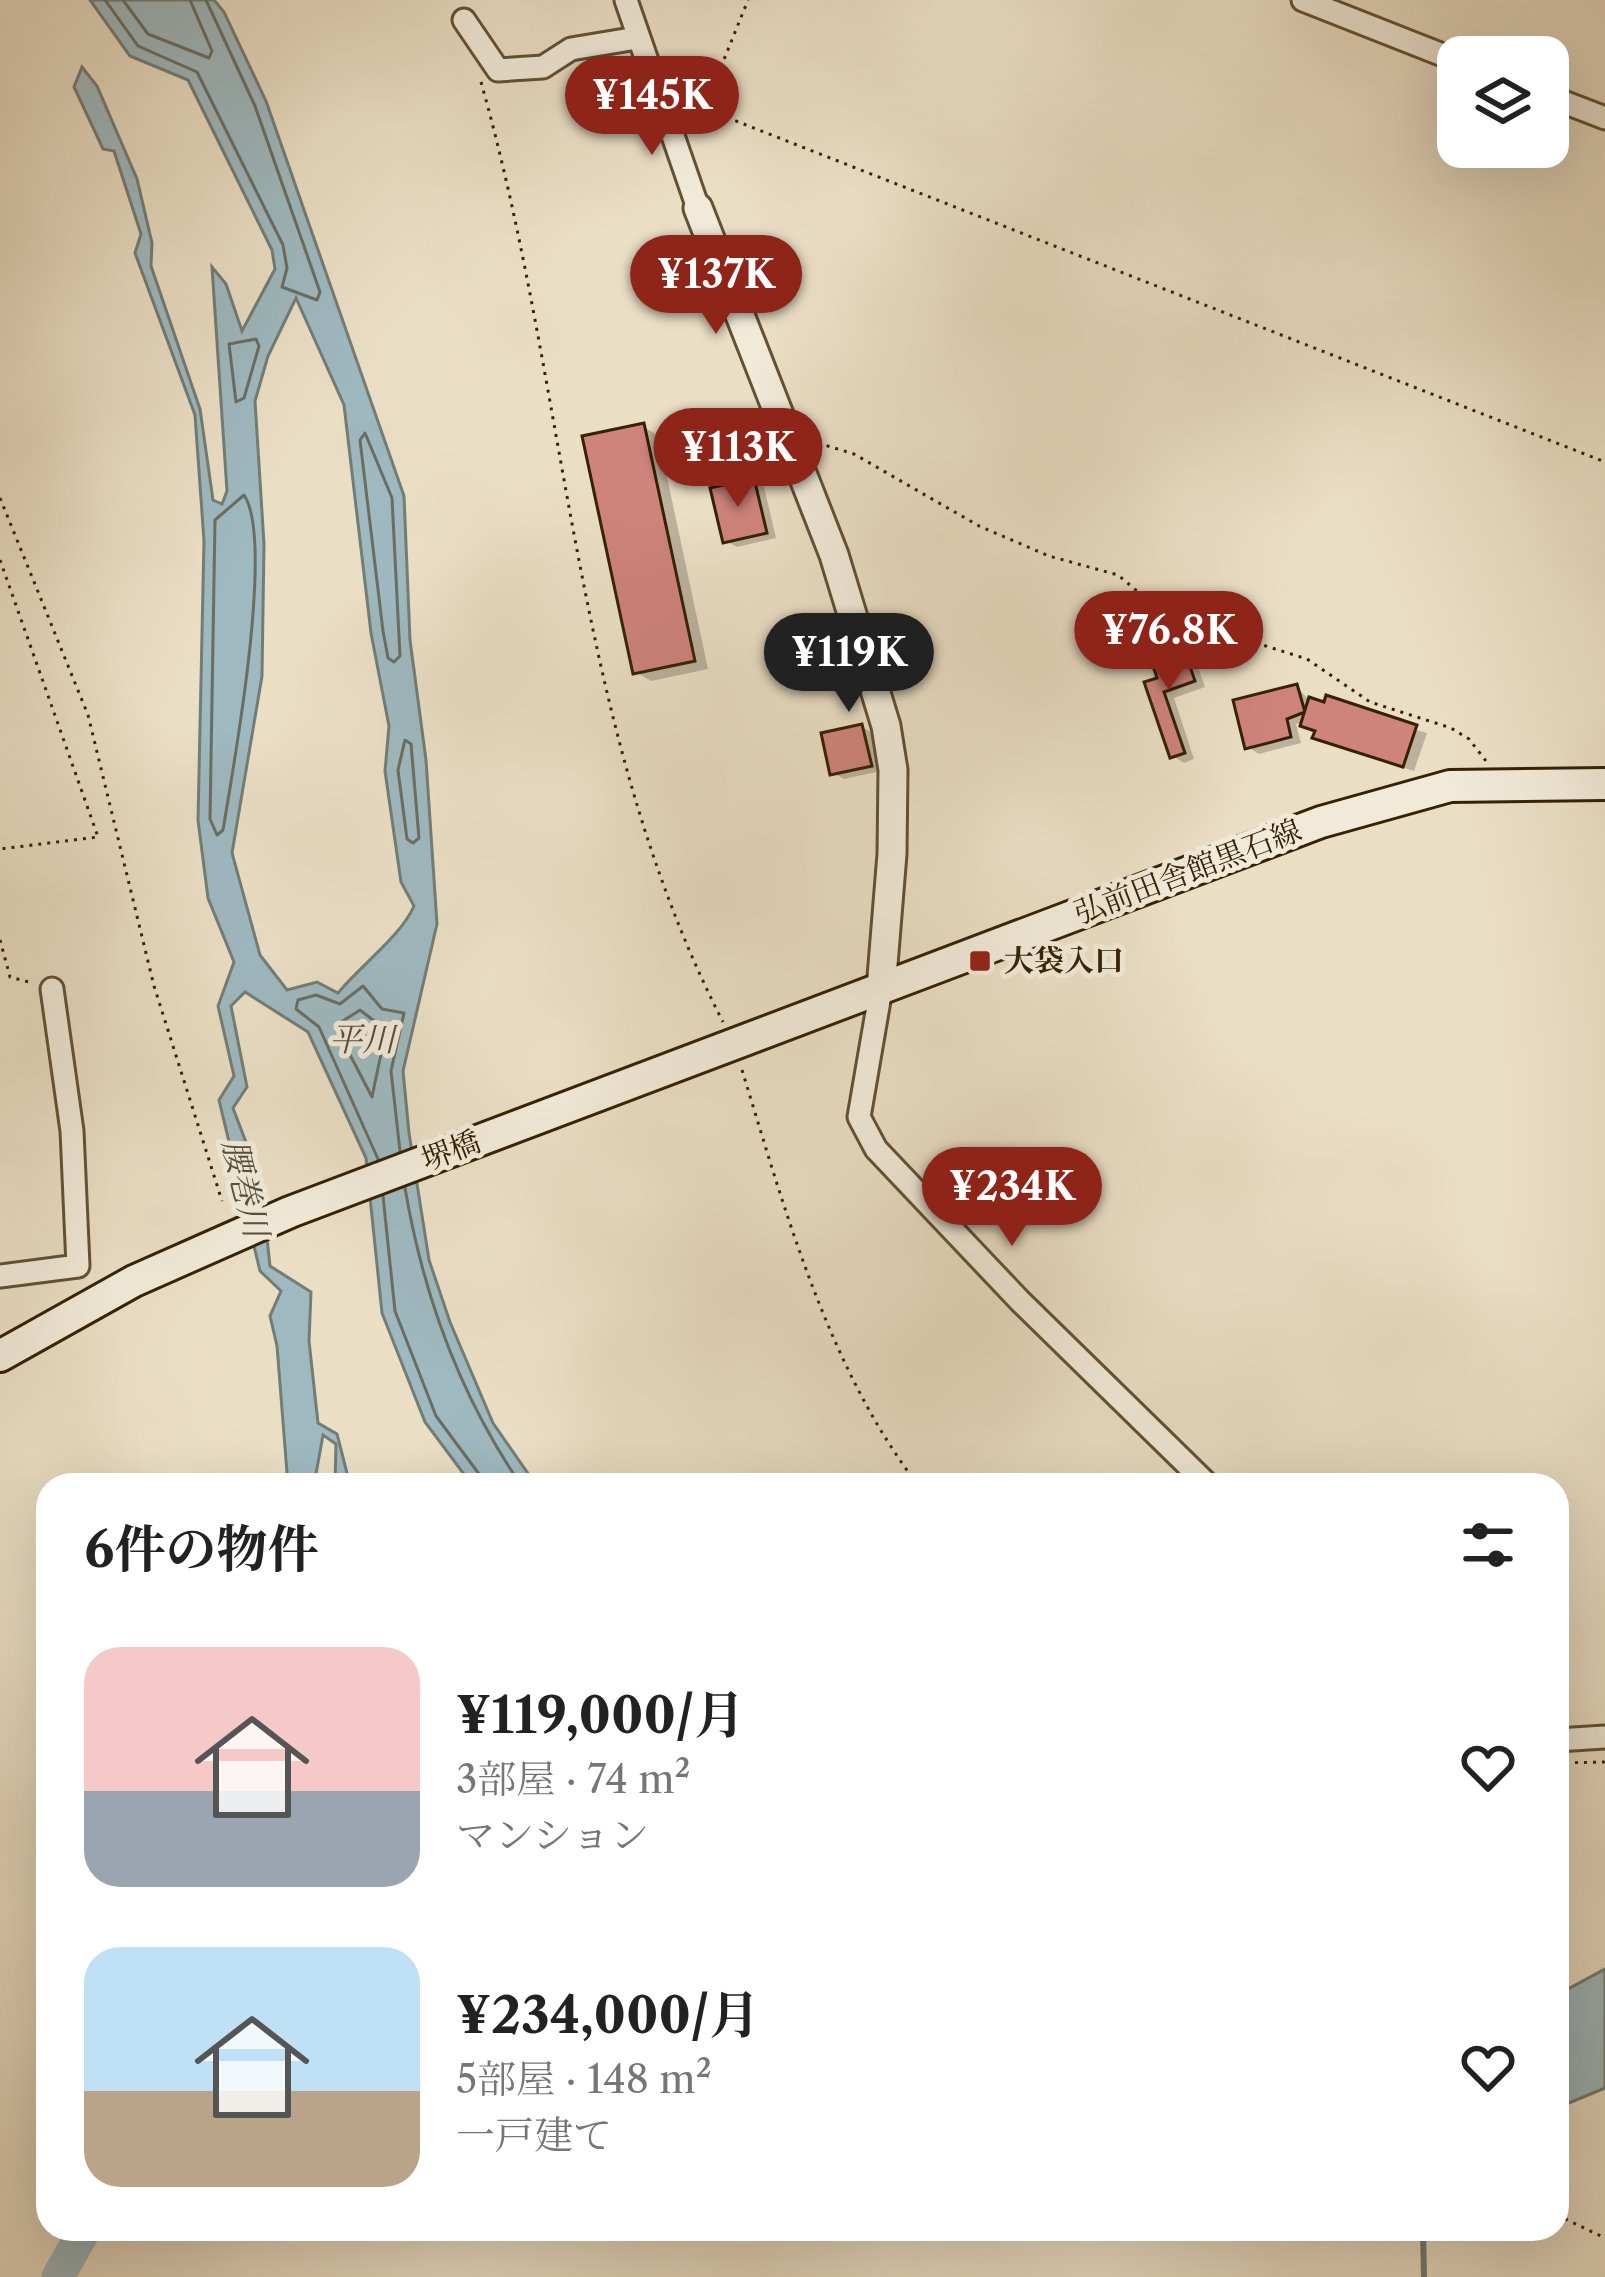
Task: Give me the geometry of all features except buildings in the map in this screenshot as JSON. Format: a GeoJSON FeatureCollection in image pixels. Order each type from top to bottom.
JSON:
{"type":"FeatureCollection","features":[{"type":"Feature","properties":{"kind":"main road","name":"弘前田舎館黒石線"},"geometry":{"type":"LineString","coordinates":[[725,1047],[1321,822],[1431,790],[1499,783],[1605,784]]}},
{"type":"Feature","properties":{"kind":"main road","name":"堺橋"},"geometry":{"type":"LineString","coordinates":[[0,1356],[188,1257],[290,1212],[725,1047]]}},
{"type":"Feature","properties":{"kind":"street"},"geometry":{"type":"LineString","coordinates":[[626,0],[698,208],[834,555],[886,726],[893,770],[892,854],[881,989],[859,1117],[876,1148],[1020,1301],[1196,1473]]}},
{"type":"Feature","properties":{"kind":"street"},"geometry":{"type":"LineString","coordinates":[[1303,0],[1437,53]]}},
{"type":"Feature","properties":{"kind":"street"},"geometry":{"type":"LineString","coordinates":[[464,20],[498,70],[544,68],[571,50],[637,38]]}},
{"type":"Feature","properties":{"kind":"street"},"geometry":{"type":"LineString","coordinates":[[1569,104],[1605,118]]}},
{"type":"Feature","properties":{"kind":"street"},"geometry":{"type":"LineString","coordinates":[[0,1276],[78,1266],[72,1130],[52,989]]}},
{"type":"Feature","properties":{"kind":"street"},"geometry":{"type":"LineString","coordinates":[[1569,1740],[1605,1737]]}},
{"type":"Feature","properties":{"kind":"path"},"geometry":{"type":"LineString","coordinates":[[704,109],[748,0]]}},
{"type":"Feature","properties":{"kind":"path"},"geometry":{"type":"LineString","coordinates":[[480,78],[632,800],[814,1283],[876,1430],[909,1473]]}},
{"type":"Feature","properties":{"kind":"path"},"geometry":{"type":"LineString","coordinates":[[660,91],[1605,462]]}},
{"type":"Feature","properties":{"kind":"path"},"geometry":{"type":"LineString","coordinates":[[789,444],[825,443],[854,454],[979,526],[1049,556],[1118,574],[1164,614],[1307,658],[1370,702],[1469,739],[1499,783]]}},
{"type":"Feature","properties":{"kind":"path"},"geometry":{"type":"LineString","coordinates":[[0,499],[88,715],[154,986],[222,1201]]}},
{"type":"Feature","properties":{"kind":"path"},"geometry":{"type":"LineString","coordinates":[[0,560],[98,837],[0,849]]}},
{"type":"Feature","properties":{"kind":"path"},"geometry":{"type":"LineString","coordinates":[[0,940],[10,977],[52,989]]}},
{"type":"Feature","properties":{"kind":"path"},"geometry":{"type":"LineString","coordinates":[[1569,1763],[1605,1762]]}},
{"type":"Feature","properties":{"kind":"path"},"geometry":{"type":"LineString","coordinates":[[1569,2221],[1605,2238]]}},
{"type":"Feature","properties":{"kind":"water","name":"平川"},"geometry":{"type":"Polygon","coordinates":[[[90,0],[214,0],[224,12],[266,101],[404,496],[410,640],[426,760],[437,924],[403,1071],[409,1133],[429,1260],[450,1322],[493,1423],[528,1473],[463,1473],[425,1422],[382,1313],[366,1158],[308,1032],[245,992],[231,1006],[247,1087],[233,1108],[261,1182],[270,1266],[311,1292],[309,1341],[318,1423],[337,1434],[347,1473],[335,1473],[336,1444],[323,1435],[316,1473],[287,1473],[277,1346],[270,1316],[281,1291],[260,1271],[219,1100],[234,1076],[218,1006],[234,962],[208,898],[198,820],[204,541],[195,415],[135,253],[141,234],[114,151],[103,149],[74,87],[82,67],[97,86],[137,179],[152,243],[151,266],[200,409],[213,500],[222,504],[227,491],[212,267],[226,284],[242,331],[275,269],[272,250],[188,80],[130,56],[90,0]],[[296,298],[268,356],[255,401],[264,544],[262,676],[232,853],[260,955],[287,990],[317,982],[338,993],[390,939],[414,906],[401,882],[385,771],[389,726],[371,633],[344,405],[296,298]]]}},
{"type":"Feature","properties":{"kind":"water"},"geometry":{"type":"Polygon","coordinates":[[[1605,1969],[1605,2088],[1569,2103],[1569,1988],[1605,1969]]]}},
{"type":"Feature","properties":{"kind":"waterway","name":"腰巻川"},"geometry":{"type":"LineString","coordinates":[[58,2277],[78,2241]]}},
{"type":"Feature","properties":{"kind":"waterway"},"geometry":{"type":"LineString","coordinates":[[1423,2241],[1424,2277]]}},
{"type":"Feature","properties":{"kind":"place","name":"大袋入口"},"geometry":{"type":"Point","coordinates":[980,961]}}]}
